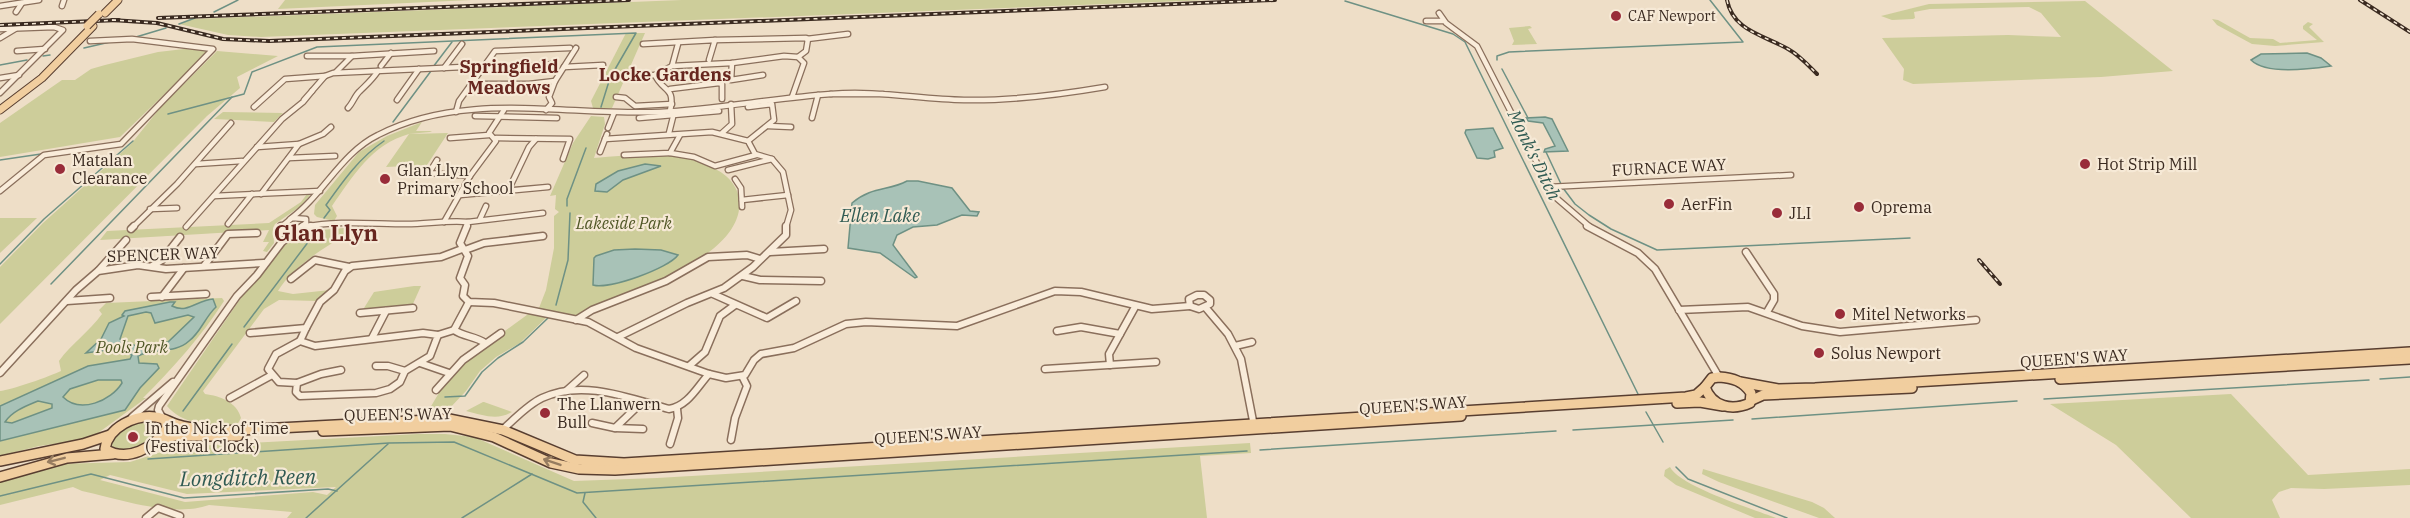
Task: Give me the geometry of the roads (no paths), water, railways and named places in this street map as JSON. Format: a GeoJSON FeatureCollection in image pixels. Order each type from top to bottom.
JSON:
{"type":"FeatureCollection","features":[{"type":"Feature","properties":{"kind":"main road"},"geometry":{"type":"LineString","coordinates":[[0,107],[42,78],[116,1]]}},
{"type":"Feature","properties":{"kind":"main road","name":"QUEEN'S WAY"},"geometry":{"type":"LineString","coordinates":[[1254,427],[1686,397],[1696,395],[1712,378],[1719,377],[1778,389],[1815,388],[2410,352]]}},
{"type":"Feature","properties":{"kind":"main road","name":"QUEEN'S WAY"},"geometry":{"type":"LineString","coordinates":[[0,461],[34,451],[88,444],[110,435],[120,427],[146,417],[164,419],[192,429],[221,431],[449,419],[498,433],[575,460],[624,463],[1694,402],[1742,408],[1763,395],[1820,394],[2410,359]]}},
{"type":"Feature","properties":{"kind":"main road"},"geometry":{"type":"LineString","coordinates":[[1740,382],[1749,389],[1752,400]]}},
{"type":"Feature","properties":{"kind":"main road"},"geometry":{"type":"LineString","coordinates":[[1705,387],[1708,396],[1723,406]]}},
{"type":"Feature","properties":{"kind":"main road"},"geometry":{"type":"LineString","coordinates":[[145,448],[164,433],[167,428],[164,419]]}},
{"type":"Feature","properties":{"kind":"main road","name":"QUEEN'S WAY"},"geometry":{"type":"LineString","coordinates":[[0,477],[67,458],[128,454],[174,436],[212,437],[418,426],[450,426],[498,433]]}},
{"type":"Feature","properties":{"kind":"main road"},"geometry":{"type":"LineString","coordinates":[[110,435],[105,449],[113,454]]}},
{"type":"Feature","properties":{"kind":"street"},"geometry":{"type":"LineString","coordinates":[[0,6],[39,0]]}},
{"type":"Feature","properties":{"kind":"street"},"geometry":{"type":"LineString","coordinates":[[62,6],[64,0]]}},
{"type":"Feature","properties":{"kind":"street"},"geometry":{"type":"LineString","coordinates":[[16,12],[22,3]]}},
{"type":"Feature","properties":{"kind":"street"},"geometry":{"type":"LineString","coordinates":[[1439,13],[1443,21],[1467,36],[1477,46],[1554,196],[1576,218],[1647,260],[1655,269],[1719,377]]}},
{"type":"Feature","properties":{"kind":"street"},"geometry":{"type":"LineString","coordinates":[[1426,21],[1443,21]]}},
{"type":"Feature","properties":{"kind":"street"},"geometry":{"type":"LineString","coordinates":[[0,29],[62,28],[62,34],[0,93]]}},
{"type":"Feature","properties":{"kind":"street"},"geometry":{"type":"LineString","coordinates":[[0,38],[15,29]]}},
{"type":"Feature","properties":{"kind":"street"},"geometry":{"type":"LineString","coordinates":[[643,44],[803,37],[807,39],[848,34]]}},
{"type":"Feature","properties":{"kind":"street"},"geometry":{"type":"LineString","coordinates":[[0,190],[27,166],[44,155],[121,144],[216,49],[132,39],[90,41]]}},
{"type":"Feature","properties":{"kind":"street"},"geometry":{"type":"LineString","coordinates":[[798,57],[806,51],[807,39]]}},
{"type":"Feature","properties":{"kind":"street"},"geometry":{"type":"LineString","coordinates":[[709,60],[715,40]]}},
{"type":"Feature","properties":{"kind":"street"},"geometry":{"type":"LineString","coordinates":[[444,68],[462,44]]}},
{"type":"Feature","properties":{"kind":"street"},"geometry":{"type":"LineString","coordinates":[[672,66],[678,44]]}},
{"type":"Feature","properties":{"kind":"street"},"geometry":{"type":"LineString","coordinates":[[456,112],[457,105],[498,50],[573,48],[555,81],[549,97],[552,103],[546,110]]}},
{"type":"Feature","properties":{"kind":"street"},"geometry":{"type":"LineString","coordinates":[[17,51],[46,49]]}},
{"type":"Feature","properties":{"kind":"street"},"geometry":{"type":"LineString","coordinates":[[307,56],[331,57],[434,51]]}},
{"type":"Feature","properties":{"kind":"street"},"geometry":{"type":"LineString","coordinates":[[348,108],[355,101],[358,92],[370,84],[391,53]]}},
{"type":"Feature","properties":{"kind":"street"},"geometry":{"type":"LineString","coordinates":[[336,72],[352,56]]}},
{"type":"Feature","properties":{"kind":"street"},"geometry":{"type":"LineString","coordinates":[[628,76],[655,75],[672,66],[732,63],[784,56],[798,57],[804,63],[795,83],[792,97]]}},
{"type":"Feature","properties":{"kind":"street"},"geometry":{"type":"LineString","coordinates":[[732,63],[731,80],[763,75]]}},
{"type":"Feature","properties":{"kind":"street"},"geometry":{"type":"LineString","coordinates":[[276,79],[326,76],[336,72],[379,68],[484,68],[555,64]]}},
{"type":"Feature","properties":{"kind":"street"},"geometry":{"type":"LineString","coordinates":[[564,67],[603,65]]}},
{"type":"Feature","properties":{"kind":"street"},"geometry":{"type":"LineString","coordinates":[[397,100],[419,69]]}},
{"type":"Feature","properties":{"kind":"street"},"geometry":{"type":"LineString","coordinates":[[0,78],[19,75]]}},
{"type":"Feature","properties":{"kind":"street"},"geometry":{"type":"LineString","coordinates":[[655,75],[656,79],[670,89],[722,84],[722,99]]}},
{"type":"Feature","properties":{"kind":"street"},"geometry":{"type":"LineString","coordinates":[[186,226],[285,116],[304,100],[326,76]]}},
{"type":"Feature","properties":{"kind":"street"},"geometry":{"type":"LineString","coordinates":[[254,107],[285,79]]}},
{"type":"Feature","properties":{"kind":"street"},"geometry":{"type":"LineString","coordinates":[[473,84],[555,81]]}},
{"type":"Feature","properties":{"kind":"street"},"geometry":{"type":"LineString","coordinates":[[639,118],[731,104],[831,94],[883,94],[990,100],[1055,95],[1105,87]]}},
{"type":"Feature","properties":{"kind":"street"},"geometry":{"type":"LineString","coordinates":[[669,133],[672,114],[670,89]]}},
{"type":"Feature","properties":{"kind":"street"},"geometry":{"type":"LineString","coordinates":[[812,118],[818,95]]}},
{"type":"Feature","properties":{"kind":"street"},"geometry":{"type":"LineString","coordinates":[[616,97],[625,98],[635,106],[672,104]]}},
{"type":"Feature","properties":{"kind":"street"},"geometry":{"type":"LineString","coordinates":[[722,133],[732,124],[731,104]]}},
{"type":"Feature","properties":{"kind":"street"},"geometry":{"type":"LineString","coordinates":[[748,107],[772,104],[774,120],[748,141]]}},
{"type":"Feature","properties":{"kind":"street"},"geometry":{"type":"LineString","coordinates":[[489,135],[504,110]]}},
{"type":"Feature","properties":{"kind":"street"},"geometry":{"type":"LineString","coordinates":[[282,242],[283,231],[280,226],[307,206],[348,156],[377,135],[415,120],[456,112],[504,110],[672,114],[719,111]]}},
{"type":"Feature","properties":{"kind":"street"},"geometry":{"type":"LineString","coordinates":[[600,152],[614,113]]}},
{"type":"Feature","properties":{"kind":"street"},"geometry":{"type":"LineString","coordinates":[[475,116],[557,117]]}},
{"type":"Feature","properties":{"kind":"street"},"geometry":{"type":"LineString","coordinates":[[131,229],[196,164],[231,123]]}},
{"type":"Feature","properties":{"kind":"street"},"geometry":{"type":"LineString","coordinates":[[768,126],[791,127]]}},
{"type":"Feature","properties":{"kind":"street"},"geometry":{"type":"LineString","coordinates":[[257,147],[299,144],[323,134],[331,127]]}},
{"type":"Feature","properties":{"kind":"street"},"geometry":{"type":"LineString","coordinates":[[606,134],[722,133],[748,141],[756,155]]}},
{"type":"Feature","properties":{"kind":"street"},"geometry":{"type":"LineString","coordinates":[[450,138],[489,135],[496,138],[570,139],[563,159]]}},
{"type":"Feature","properties":{"kind":"street"},"geometry":{"type":"LineString","coordinates":[[670,153],[680,135]]}},
{"type":"Feature","properties":{"kind":"street"},"geometry":{"type":"LineString","coordinates":[[444,222],[470,176],[496,138]]}},
{"type":"Feature","properties":{"kind":"street"},"geometry":{"type":"LineString","coordinates":[[508,190],[529,147],[536,139]]}},
{"type":"Feature","properties":{"kind":"street"},"geometry":{"type":"LineString","coordinates":[[261,194],[299,144]]}},
{"type":"Feature","properties":{"kind":"street"},"geometry":{"type":"LineString","coordinates":[[618,337],[661,314],[702,296],[713,294],[743,276],[786,235],[786,222],[791,210],[788,204],[787,178],[772,159],[756,155],[720,166],[694,157],[670,153],[624,155]]}},
{"type":"Feature","properties":{"kind":"street"},"geometry":{"type":"LineString","coordinates":[[289,158],[335,156]]}},
{"type":"Feature","properties":{"kind":"street"},"geometry":{"type":"LineString","coordinates":[[728,170],[772,159]]}},
{"type":"Feature","properties":{"kind":"street"},"geometry":{"type":"LineString","coordinates":[[437,160],[429,173],[470,176]]}},
{"type":"Feature","properties":{"kind":"street"},"geometry":{"type":"LineString","coordinates":[[196,164],[244,161]]}},
{"type":"Feature","properties":{"kind":"street","name":"FURNACE WAY"},"geometry":{"type":"LineString","coordinates":[[1548,187],[1791,175]]}},
{"type":"Feature","properties":{"kind":"street"},"geometry":{"type":"LineString","coordinates":[[735,179],[741,188],[742,207]]}},
{"type":"Feature","properties":{"kind":"street"},"geometry":{"type":"LineString","coordinates":[[460,195],[548,187]]}},
{"type":"Feature","properties":{"kind":"street"},"geometry":{"type":"LineString","coordinates":[[214,196],[320,191]]}},
{"type":"Feature","properties":{"kind":"street"},"geometry":{"type":"LineString","coordinates":[[228,224],[252,194]]}},
{"type":"Feature","properties":{"kind":"street"},"geometry":{"type":"LineString","coordinates":[[742,200],[788,195]]}},
{"type":"Feature","properties":{"kind":"street"},"geometry":{"type":"LineString","coordinates":[[164,419],[158,410],[159,406],[178,377],[237,296],[282,242],[306,220],[307,206]]}},
{"type":"Feature","properties":{"kind":"street"},"geometry":{"type":"LineString","coordinates":[[480,219],[486,206]]}},
{"type":"Feature","properties":{"kind":"street"},"geometry":{"type":"LineString","coordinates":[[150,209],[177,208]]}},
{"type":"Feature","properties":{"kind":"street"},"geometry":{"type":"LineString","coordinates":[[283,231],[316,224],[468,222],[543,213]]}},
{"type":"Feature","properties":{"kind":"street"},"geometry":{"type":"LineString","coordinates":[[290,219],[306,220],[316,224]]}},
{"type":"Feature","properties":{"kind":"street"},"geometry":{"type":"LineString","coordinates":[[468,222],[461,240],[468,256],[460,279],[465,285],[463,296],[469,302],[494,303],[595,324],[636,348],[722,378],[747,374],[754,360],[761,354],[794,348],[853,323],[957,326],[1062,290],[1081,292],[1135,307],[1162,310],[1190,306],[1196,309],[1206,308],[1210,300],[1200,295],[1189,299],[1190,306]]}},
{"type":"Feature","properties":{"kind":"street"},"geometry":{"type":"LineString","coordinates":[[204,266],[228,234],[257,233]]}},
{"type":"Feature","properties":{"kind":"street"},"geometry":{"type":"LineString","coordinates":[[291,279],[315,260],[349,267],[441,256],[484,243],[543,236]]}},
{"type":"Feature","properties":{"kind":"street"},"geometry":{"type":"LineString","coordinates":[[152,266],[162,260],[180,237]]}},
{"type":"Feature","properties":{"kind":"street"},"geometry":{"type":"LineString","coordinates":[[98,271],[126,240]]}},
{"type":"Feature","properties":{"kind":"street"},"geometry":{"type":"LineString","coordinates":[[770,252],[824,249]]}},
{"type":"Feature","properties":{"kind":"street"},"geometry":{"type":"LineString","coordinates":[[1746,252],[1774,294],[1773,303],[1767,312]]}},
{"type":"Feature","properties":{"kind":"street"},"geometry":{"type":"LineString","coordinates":[[576,320],[592,310],[666,281],[708,256],[747,255],[760,259]]}},
{"type":"Feature","properties":{"kind":"street","name":"SPENCER WAY"},"geometry":{"type":"LineString","coordinates":[[0,374],[86,279],[98,271],[121,266],[152,266],[166,269],[264,263]]}},
{"type":"Feature","properties":{"kind":"street"},"geometry":{"type":"LineString","coordinates":[[162,297],[184,267]]}},
{"type":"Feature","properties":{"kind":"street"},"geometry":{"type":"LineString","coordinates":[[342,370],[321,374],[297,383],[282,383],[268,369],[273,357],[300,341],[320,302],[334,291],[349,267]]}},
{"type":"Feature","properties":{"kind":"street"},"geometry":{"type":"LineString","coordinates":[[743,276],[760,280],[821,281]]}},
{"type":"Feature","properties":{"kind":"street"},"geometry":{"type":"LineString","coordinates":[[151,297],[206,294]]}},
{"type":"Feature","properties":{"kind":"street"},"geometry":{"type":"LineString","coordinates":[[713,294],[767,318],[796,300]]}},
{"type":"Feature","properties":{"kind":"street"},"geometry":{"type":"LineString","coordinates":[[68,301],[110,298]]}},
{"type":"Feature","properties":{"kind":"street"},"geometry":{"type":"LineString","coordinates":[[300,341],[315,346],[372,338],[428,333],[438,335],[454,330],[469,302]]}},
{"type":"Feature","properties":{"kind":"street"},"geometry":{"type":"LineString","coordinates":[[689,366],[705,352],[720,316],[735,305]]}},
{"type":"Feature","properties":{"kind":"street"},"geometry":{"type":"LineString","coordinates":[[1110,365],[1109,354],[1135,307]]}},
{"type":"Feature","properties":{"kind":"street"},"geometry":{"type":"LineString","coordinates":[[1679,310],[1740,307],[1767,312],[1802,326],[1840,332],[1976,320]]}},
{"type":"Feature","properties":{"kind":"street"},"geometry":{"type":"LineString","coordinates":[[360,313],[413,308]]}},
{"type":"Feature","properties":{"kind":"street"},"geometry":{"type":"LineString","coordinates":[[1206,308],[1235,346],[1241,359],[1254,427]]}},
{"type":"Feature","properties":{"kind":"street"},"geometry":{"type":"LineString","coordinates":[[372,338],[386,311]]}},
{"type":"Feature","properties":{"kind":"street"},"geometry":{"type":"LineString","coordinates":[[1057,331],[1069,326],[1083,326],[1120,334]]}},
{"type":"Feature","properties":{"kind":"street"},"geometry":{"type":"LineString","coordinates":[[250,333],[306,328]]}},
{"type":"Feature","properties":{"kind":"street"},"geometry":{"type":"LineString","coordinates":[[454,330],[461,335],[474,336],[485,343]]}},
{"type":"Feature","properties":{"kind":"street"},"geometry":{"type":"LineString","coordinates":[[436,390],[449,373],[485,343],[501,333]]}},
{"type":"Feature","properties":{"kind":"street"},"geometry":{"type":"LineString","coordinates":[[297,383],[296,392],[300,396],[376,393],[397,386],[405,371],[420,363],[433,352],[434,341],[438,335]]}},
{"type":"Feature","properties":{"kind":"street"},"geometry":{"type":"LineString","coordinates":[[1235,346],[1252,342]]}},
{"type":"Feature","properties":{"kind":"street"},"geometry":{"type":"LineString","coordinates":[[1045,369],[1156,362]]}},
{"type":"Feature","properties":{"kind":"street"},"geometry":{"type":"LineString","coordinates":[[420,363],[449,373]]}},
{"type":"Feature","properties":{"kind":"street"},"geometry":{"type":"LineString","coordinates":[[376,366],[405,371]]}},
{"type":"Feature","properties":{"kind":"street"},"geometry":{"type":"LineString","coordinates":[[498,433],[539,399],[566,391],[595,392],[677,409],[687,401],[709,374]]}},
{"type":"Feature","properties":{"kind":"street"},"geometry":{"type":"LineString","coordinates":[[230,398],[272,375]]}},
{"type":"Feature","properties":{"kind":"street"},"geometry":{"type":"LineString","coordinates":[[566,391],[584,375]]}},
{"type":"Feature","properties":{"kind":"street"},"geometry":{"type":"LineString","coordinates":[[731,440],[736,414],[747,386],[742,376]]}},
{"type":"Feature","properties":{"kind":"street"},"geometry":{"type":"LineString","coordinates":[[120,427],[178,377]]}},
{"type":"Feature","properties":{"kind":"street"},"geometry":{"type":"LineString","coordinates":[[615,428],[642,402]]}},
{"type":"Feature","properties":{"kind":"street"},"geometry":{"type":"LineString","coordinates":[[670,444],[678,418],[677,409]]}},
{"type":"Feature","properties":{"kind":"street"},"geometry":{"type":"LineString","coordinates":[[592,423],[615,428],[643,429]]}},
{"type":"Feature","properties":{"kind":"street"},"geometry":{"type":"LineString","coordinates":[[146,518],[158,508],[180,516]]}},
{"type":"Feature","properties":{"kind":"water"},"geometry":{"type":"Polygon","coordinates":[[[2307,53],[2321,58],[2331,66],[2277,69],[2258,65],[2251,60],[2261,54],[2307,53]]]}},
{"type":"Feature","properties":{"kind":"water"},"geometry":{"type":"Polygon","coordinates":[[[1526,118],[1552,119],[1568,151],[1544,152],[1545,149],[1555,146],[1543,123],[1528,121],[1526,118]]]}},
{"type":"Feature","properties":{"kind":"water"},"geometry":{"type":"Polygon","coordinates":[[[1493,128],[1503,148],[1494,151],[1495,157],[1477,158],[1465,133],[1466,130],[1493,128]]]}},
{"type":"Feature","properties":{"kind":"water"},"geometry":{"type":"Polygon","coordinates":[[[645,164],[661,166],[623,180],[607,192],[595,191],[596,184],[618,171],[645,164]]]}},
{"type":"Feature","properties":{"kind":"water","name":"Ellen Lake"},"geometry":{"type":"Polygon","coordinates":[[[907,181],[952,188],[970,211],[979,212],[977,216],[962,215],[937,225],[913,227],[897,235],[893,245],[917,277],[915,278],[880,253],[848,248],[852,203],[873,191],[907,181]]]}},
{"type":"Feature","properties":{"kind":"water"},"geometry":{"type":"Polygon","coordinates":[[[614,250],[661,250],[678,255],[663,266],[638,277],[601,286],[593,285],[596,256],[614,250]]]}},
{"type":"Feature","properties":{"kind":"water"},"geometry":{"type":"Polygon","coordinates":[[[213,299],[216,307],[189,341],[177,348],[138,356],[139,363],[157,364],[159,368],[140,388],[125,410],[0,441],[0,406],[88,366],[130,359],[132,355],[123,352],[122,348],[86,353],[101,339],[109,323],[124,316],[122,315],[125,311],[170,302],[175,302],[172,306],[178,308],[188,308],[213,299]],[[151,313],[128,316],[120,339],[136,346],[168,342],[194,317],[188,315],[155,323],[151,313]],[[98,380],[70,389],[63,397],[78,405],[86,405],[103,400],[122,383],[121,380],[98,380]],[[38,401],[24,407],[5,422],[12,423],[52,408],[52,404],[38,401]]]}},
{"type":"Feature","properties":{"kind":"waterway"},"geometry":{"type":"LineString","coordinates":[[214,12],[238,0]]}},
{"type":"Feature","properties":{"kind":"waterway"},"geometry":{"type":"LineString","coordinates":[[1497,60],[1497,56],[1509,52],[1743,42],[1710,0]]}},
{"type":"Feature","properties":{"kind":"waterway","name":"Monk's Ditch"},"geometry":{"type":"LineString","coordinates":[[1345,1],[1453,34],[1465,42],[1638,394]]}},
{"type":"Feature","properties":{"kind":"waterway"},"geometry":{"type":"LineString","coordinates":[[179,24],[195,18]]}},
{"type":"Feature","properties":{"kind":"waterway"},"geometry":{"type":"LineString","coordinates":[[136,37],[166,28]]}},
{"type":"Feature","properties":{"kind":"waterway"},"geometry":{"type":"LineString","coordinates":[[232,97],[244,94],[252,72],[317,47],[636,33],[610,78],[601,107]]}},
{"type":"Feature","properties":{"kind":"waterway"},"geometry":{"type":"LineString","coordinates":[[84,48],[110,42]]}},
{"type":"Feature","properties":{"kind":"waterway"},"geometry":{"type":"LineString","coordinates":[[433,67],[452,42]]}},
{"type":"Feature","properties":{"kind":"waterway"},"geometry":{"type":"LineString","coordinates":[[43,56],[50,55]]}},
{"type":"Feature","properties":{"kind":"waterway"},"geometry":{"type":"LineString","coordinates":[[0,65],[27,60]]}},
{"type":"Feature","properties":{"kind":"waterway"},"geometry":{"type":"LineString","coordinates":[[1502,69],[1528,118]]}},
{"type":"Feature","properties":{"kind":"waterway"},"geometry":{"type":"LineString","coordinates":[[393,122],[431,71]]}},
{"type":"Feature","properties":{"kind":"waterway"},"geometry":{"type":"LineString","coordinates":[[51,284],[232,97]]}},
{"type":"Feature","properties":{"kind":"waterway"},"geometry":{"type":"LineString","coordinates":[[168,114],[232,97]]}},
{"type":"Feature","properties":{"kind":"waterway"},"geometry":{"type":"LineString","coordinates":[[0,264],[44,219],[133,141]]}},
{"type":"Feature","properties":{"kind":"waterway"},"geometry":{"type":"LineString","coordinates":[[324,218],[330,210],[326,205],[345,179],[359,162],[384,141]]}},
{"type":"Feature","properties":{"kind":"waterway"},"geometry":{"type":"LineString","coordinates":[[567,206],[567,199],[586,148]]}},
{"type":"Feature","properties":{"kind":"waterway"},"geometry":{"type":"LineString","coordinates":[[1546,152],[1561,184]]}},
{"type":"Feature","properties":{"kind":"waterway"},"geometry":{"type":"LineString","coordinates":[[0,160],[41,154]]}},
{"type":"Feature","properties":{"kind":"waterway"},"geometry":{"type":"LineString","coordinates":[[1563,188],[1575,204],[1589,215],[1611,229],[1657,250],[1910,238]]}},
{"type":"Feature","properties":{"kind":"waterway"},"geometry":{"type":"LineString","coordinates":[[556,305],[568,260],[570,213]]}},
{"type":"Feature","properties":{"kind":"waterway"},"geometry":{"type":"LineString","coordinates":[[244,327],[315,233]]}},
{"type":"Feature","properties":{"kind":"waterway"},"geometry":{"type":"LineString","coordinates":[[445,397],[465,396],[482,372],[498,358],[523,342],[548,318]]}},
{"type":"Feature","properties":{"kind":"waterway"},"geometry":{"type":"LineString","coordinates":[[183,411],[232,344]]}},
{"type":"Feature","properties":{"kind":"waterway"},"geometry":{"type":"LineString","coordinates":[[2380,379],[2410,377]]}},
{"type":"Feature","properties":{"kind":"waterway"},"geometry":{"type":"LineString","coordinates":[[2044,399],[2369,380]]}},
{"type":"Feature","properties":{"kind":"waterway"},"geometry":{"type":"LineString","coordinates":[[1752,419],[2017,401]]}},
{"type":"Feature","properties":{"kind":"waterway","name":"Monk's Ditch"},"geometry":{"type":"LineString","coordinates":[[1646,412],[1653,425]]}},
{"type":"Feature","properties":{"kind":"waterway"},"geometry":{"type":"LineString","coordinates":[[1653,425],[1733,420]]}},
{"type":"Feature","properties":{"kind":"waterway"},"geometry":{"type":"LineString","coordinates":[[1573,430],[1653,425]]}},
{"type":"Feature","properties":{"kind":"waterway","name":"Monk's Ditch"},"geometry":{"type":"LineString","coordinates":[[1653,425],[1663,442]]}},
{"type":"Feature","properties":{"kind":"waterway"},"geometry":{"type":"LineString","coordinates":[[1260,450],[1556,431]]}},
{"type":"Feature","properties":{"kind":"waterway"},"geometry":{"type":"LineString","coordinates":[[148,459],[389,443],[454,442],[532,474]]}},
{"type":"Feature","properties":{"kind":"waterway"},"geometry":{"type":"LineString","coordinates":[[336,491],[388,444]]}},
{"type":"Feature","properties":{"kind":"waterway"},"geometry":{"type":"LineString","coordinates":[[532,474],[577,493],[1247,451]]}},
{"type":"Feature","properties":{"kind":"waterway","name":"Monk's Ditch"},"geometry":{"type":"LineString","coordinates":[[1676,467],[1688,479],[1787,518]]}},
{"type":"Feature","properties":{"kind":"waterway","name":"Longditch Reen"},"geometry":{"type":"LineString","coordinates":[[0,496],[91,474],[184,498],[328,489],[336,491]]}},
{"type":"Feature","properties":{"kind":"waterway"},"geometry":{"type":"LineString","coordinates":[[462,518],[532,474]]}},
{"type":"Feature","properties":{"kind":"waterway"},"geometry":{"type":"LineString","coordinates":[[306,518],[336,491]]}},
{"type":"Feature","properties":{"kind":"waterway"},"geometry":{"type":"LineString","coordinates":[[585,493],[583,502],[596,518]]}},
{"type":"Feature","properties":{"kind":"railway"},"geometry":{"type":"LineString","coordinates":[[158,18],[629,0]]}},
{"type":"Feature","properties":{"kind":"railway"},"geometry":{"type":"LineString","coordinates":[[115,20],[157,23],[223,39],[269,41],[1275,0]]}},
{"type":"Feature","properties":{"kind":"railway"},"geometry":{"type":"LineString","coordinates":[[1727,0],[1730,10],[1743,25],[1792,51],[1817,74]]}},
{"type":"Feature","properties":{"kind":"railway"},"geometry":{"type":"LineString","coordinates":[[2360,0],[2410,32]]}},
{"type":"Feature","properties":{"kind":"railway"},"geometry":{"type":"LineString","coordinates":[[0,25],[115,20]]}},
{"type":"Feature","properties":{"kind":"railway"},"geometry":{"type":"LineString","coordinates":[[115,20],[119,20]]}},
{"type":"Feature","properties":{"kind":"railway"},"geometry":{"type":"LineString","coordinates":[[1979,260],[2000,284]]}},
{"type":"Feature","properties":{"kind":"place","name":"CAF Newport"},"geometry":{"type":"Point","coordinates":[1616,16]}},
{"type":"Feature","properties":{"kind":"place","name":"Hot Strip Mill"},"geometry":{"type":"Point","coordinates":[2085,164]}},
{"type":"Feature","properties":{"kind":"place","name":"Matalan Clearance"},"geometry":{"type":"Point","coordinates":[60,169]}},
{"type":"Feature","properties":{"kind":"place","name":"Glan Llyn Primary School"},"geometry":{"type":"Point","coordinates":[385,179]}},
{"type":"Feature","properties":{"kind":"place","name":"AerFin"},"geometry":{"type":"Point","coordinates":[1669,204]}},
{"type":"Feature","properties":{"kind":"place","name":"Oprema"},"geometry":{"type":"Point","coordinates":[1859,207]}},
{"type":"Feature","properties":{"kind":"place","name":"JLI"},"geometry":{"type":"Point","coordinates":[1777,213]}},
{"type":"Feature","properties":{"kind":"place","name":"Mitel Networks"},"geometry":{"type":"Point","coordinates":[1840,314]}},
{"type":"Feature","properties":{"kind":"place","name":"Solus Newport"},"geometry":{"type":"Point","coordinates":[1819,353]}},
{"type":"Feature","properties":{"kind":"place","name":"The Llanwern Bull"},"geometry":{"type":"Point","coordinates":[545,413]}},
{"type":"Feature","properties":{"kind":"place","name":"In the Nick of Time (Festival Clock)"},"geometry":{"type":"Point","coordinates":[133,437]}},
{"type":"Feature","properties":{"kind":"district","name":"Locke Gardens"},"geometry":{"type":"Point","coordinates":[665,75]}},
{"type":"Feature","properties":{"kind":"district","name":"Springfield Meadows"},"geometry":{"type":"Point","coordinates":[509,77]}},
{"type":"Feature","properties":{"kind":"district","name":"Glan Llyn"},"geometry":{"type":"Point","coordinates":[326,233]}},
{"type":"Feature","properties":{"kind":"park label","name":"Lakeside Park"},"geometry":{"type":"Point","coordinates":[624,223]}},
{"type":"Feature","properties":{"kind":"park label","name":"Pools Park"},"geometry":{"type":"Point","coordinates":[132,347]}}]}
